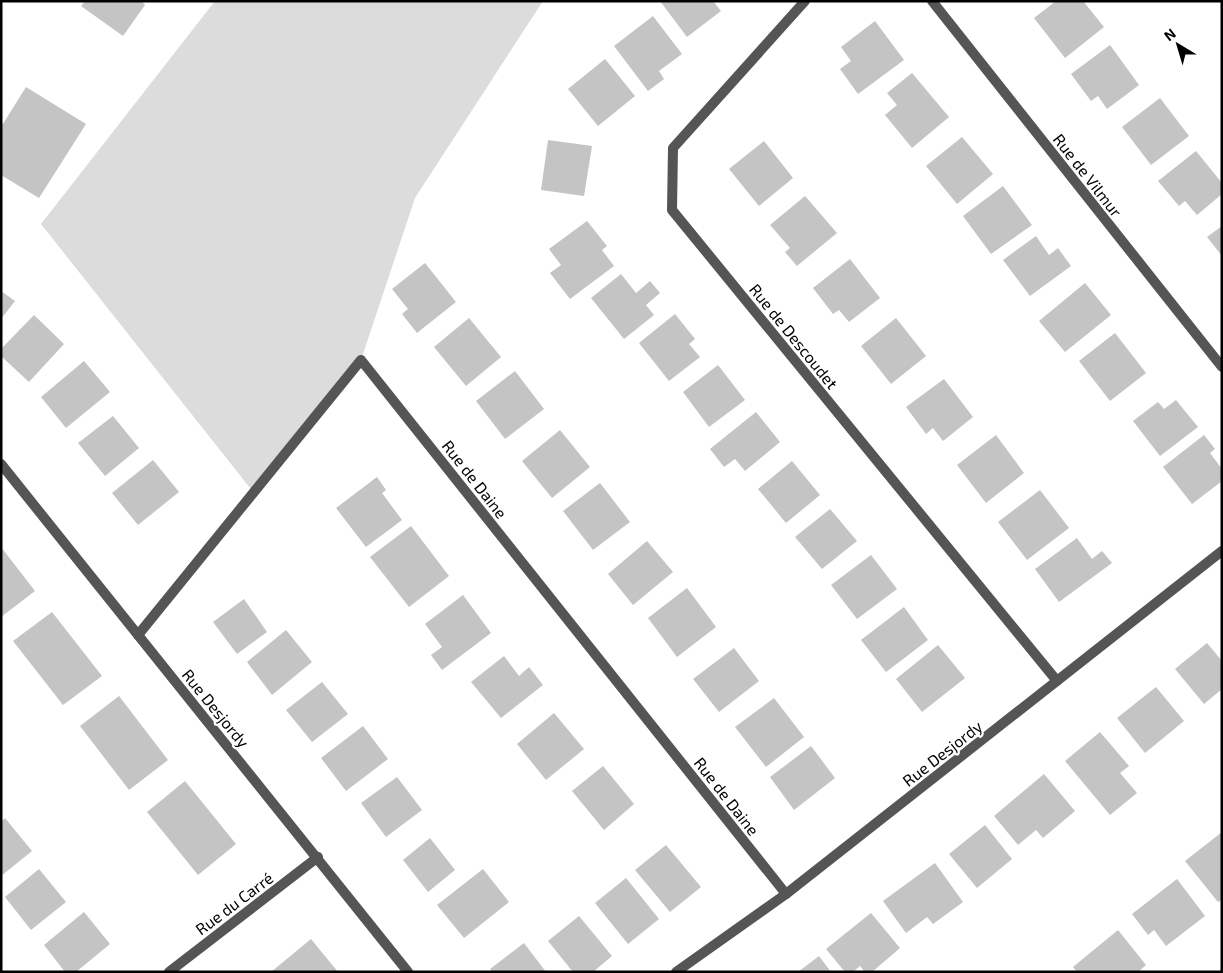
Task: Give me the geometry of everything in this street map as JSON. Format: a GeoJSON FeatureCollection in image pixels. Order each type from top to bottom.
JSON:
{"type":"FeatureCollection","features":[{"type":"Feature","properties":{"kind":"street","name":"Rue de Descoudet"},"geometry":{"type":"LineString","coordinates":[[805,1],[673,148],[672,210],[1057,681]]}},
{"type":"Feature","properties":{"kind":"street","name":"Rue de Vilmur"},"geometry":{"type":"LineString","coordinates":[[932,1],[1222,367]]}},
{"type":"Feature","properties":{"kind":"street","name":"Rue de Daine"},"geometry":{"type":"LineString","coordinates":[[138,635],[361,360],[786,894]]}},
{"type":"Feature","properties":{"kind":"street","name":"Rue Desjordy"},"geometry":{"type":"LineString","coordinates":[[1,464],[318,857],[408,972]]}},
{"type":"Feature","properties":{"kind":"street","name":"Rue Desjordy"},"geometry":{"type":"LineString","coordinates":[[676,972],[786,894],[1222,551]]}},
{"type":"Feature","properties":{"kind":"street","name":"Rue du Carré"},"geometry":{"type":"LineString","coordinates":[[168,972],[318,857]]}},
{"type":"Feature","properties":{"kind":"shaded area"},"geometry":{"type":"Polygon","coordinates":[[[215,1],[543,1],[415,198],[361,360],[254,493],[41,224],[215,1]]]}},
{"type":"Feature","properties":{"kind":"building"},"geometry":{"type":"Polygon","coordinates":[[[85,1],[144,1],[145,5],[123,36],[81,6],[85,1]]]}},
{"type":"Feature","properties":{"kind":"building"},"geometry":{"type":"Polygon","coordinates":[[[660,1],[713,1],[721,11],[687,37],[660,1]]]}},
{"type":"Feature","properties":{"kind":"building"},"geometry":{"type":"Polygon","coordinates":[[[1056,1],[1083,1],[1104,27],[1065,58],[1034,18],[1056,1]]]}},
{"type":"Feature","properties":{"kind":"building"},"geometry":{"type":"Polygon","coordinates":[[[653,16],[682,54],[659,71],[664,79],[648,91],[614,46],[653,16]]]}},
{"type":"Feature","properties":{"kind":"building"},"geometry":{"type":"Polygon","coordinates":[[[875,21],[904,60],[858,94],[840,69],[851,61],[841,47],[875,21]]]}},
{"type":"Feature","properties":{"kind":"building"},"geometry":{"type":"Polygon","coordinates":[[[1110,45],[1139,85],[1107,109],[1098,96],[1091,101],[1071,74],[1110,45]]]}},
{"type":"Feature","properties":{"kind":"building"},"geometry":{"type":"Polygon","coordinates":[[[605,59],[635,96],[598,126],[568,89],[605,59]]]}},
{"type":"Feature","properties":{"kind":"building"},"geometry":{"type":"Polygon","coordinates":[[[912,73],[949,117],[912,148],[885,115],[897,105],[887,93],[912,73]]]}},
{"type":"Feature","properties":{"kind":"building"},"geometry":{"type":"Polygon","coordinates":[[[26,87],[86,124],[39,198],[1,175],[1,127],[26,87]]]}},
{"type":"Feature","properties":{"kind":"building"},"geometry":{"type":"Polygon","coordinates":[[[1160,98],[1189,136],[1151,165],[1122,127],[1160,98]]]}},
{"type":"Feature","properties":{"kind":"building"},"geometry":{"type":"Polygon","coordinates":[[[962,137],[993,174],[957,204],[926,166],[962,137]]]}},
{"type":"Feature","properties":{"kind":"building"},"geometry":{"type":"Polygon","coordinates":[[[548,140],[592,146],[584,196],[541,190],[548,140]]]}},
{"type":"Feature","properties":{"kind":"building"},"geometry":{"type":"Polygon","coordinates":[[[764,141],[793,178],[759,206],[729,169],[764,141]]]}},
{"type":"Feature","properties":{"kind":"building"},"geometry":{"type":"Polygon","coordinates":[[[1196,151],[1222,183],[1222,194],[1197,215],[1185,201],[1179,206],[1158,181],[1196,151]]]}},
{"type":"Feature","properties":{"kind":"building"},"geometry":{"type":"Polygon","coordinates":[[[1003,186],[1032,225],[991,254],[963,216],[1003,186]]]}},
{"type":"Feature","properties":{"kind":"building"},"geometry":{"type":"Polygon","coordinates":[[[805,196],[837,233],[797,266],[785,252],[790,248],[770,225],[805,196]]]}},
{"type":"Feature","properties":{"kind":"building"},"geometry":{"type":"Polygon","coordinates":[[[587,221],[607,246],[602,250],[614,266],[570,299],[550,273],[561,265],[549,249],[587,221]]]}},
{"type":"Feature","properties":{"kind":"building"},"geometry":{"type":"Polygon","coordinates":[[[1222,226],[1222,256],[1207,237],[1222,226]]]}},
{"type":"Feature","properties":{"kind":"building"},"geometry":{"type":"Polygon","coordinates":[[[1036,236],[1049,255],[1058,248],[1071,266],[1030,296],[1003,260],[1036,236]]]}},
{"type":"Feature","properties":{"kind":"building"},"geometry":{"type":"Polygon","coordinates":[[[850,259],[880,298],[849,322],[839,310],[833,314],[813,288],[850,259]]]}},
{"type":"Feature","properties":{"kind":"building"},"geometry":{"type":"Polygon","coordinates":[[[425,263],[456,302],[417,333],[402,314],[408,309],[392,289],[425,263]]]}},
{"type":"Feature","properties":{"kind":"building"},"geometry":{"type":"Polygon","coordinates":[[[621,274],[636,293],[650,281],[660,293],[646,305],[654,315],[624,339],[591,298],[621,274]]]}},
{"type":"Feature","properties":{"kind":"building"},"geometry":{"type":"Polygon","coordinates":[[[1085,283],[1111,315],[1065,352],[1039,321],[1085,283]]]}},
{"type":"Feature","properties":{"kind":"building"},"geometry":{"type":"Polygon","coordinates":[[[1,291],[15,301],[1,319],[1,291]]]}},
{"type":"Feature","properties":{"kind":"building"},"geometry":{"type":"Polygon","coordinates":[[[675,314],[695,339],[689,344],[700,357],[669,381],[639,343],[675,314]]]}},
{"type":"Feature","properties":{"kind":"building"},"geometry":{"type":"Polygon","coordinates":[[[34,315],[64,344],[29,382],[1,356],[1,349],[34,315]]]}},
{"type":"Feature","properties":{"kind":"building"},"geometry":{"type":"Polygon","coordinates":[[[469,318],[501,357],[466,386],[434,347],[469,318]]]}},
{"type":"Feature","properties":{"kind":"building"},"geometry":{"type":"Polygon","coordinates":[[[896,318],[926,356],[891,384],[861,346],[896,318]]]}},
{"type":"Feature","properties":{"kind":"building"},"geometry":{"type":"Polygon","coordinates":[[[1115,333],[1146,373],[1110,401],[1079,361],[1115,333]]]}},
{"type":"Feature","properties":{"kind":"building"},"geometry":{"type":"Polygon","coordinates":[[[84,361],[110,392],[66,428],[41,397],[84,361]]]}},
{"type":"Feature","properties":{"kind":"building"},"geometry":{"type":"Polygon","coordinates":[[[718,365],[745,400],[709,427],[683,392],[718,365]]]}},
{"type":"Feature","properties":{"kind":"building"},"geometry":{"type":"Polygon","coordinates":[[[515,371],[544,409],[505,439],[476,401],[515,371]]]}},
{"type":"Feature","properties":{"kind":"building"},"geometry":{"type":"Polygon","coordinates":[[[944,379],[973,417],[943,441],[933,428],[926,434],[906,407],[944,379]]]}},
{"type":"Feature","properties":{"kind":"building"},"geometry":{"type":"Polygon","coordinates":[[[1176,400],[1198,427],[1160,456],[1133,421],[1158,402],[1164,409],[1176,400]]]}},
{"type":"Feature","properties":{"kind":"building"},"geometry":{"type":"Polygon","coordinates":[[[756,412],[780,442],[745,471],[735,459],[724,467],[710,449],[756,412]]]}},
{"type":"Feature","properties":{"kind":"building"},"geometry":{"type":"Polygon","coordinates":[[[113,416],[139,448],[105,476],[78,443],[113,416]]]}},
{"type":"Feature","properties":{"kind":"building"},"geometry":{"type":"Polygon","coordinates":[[[560,430],[590,467],[552,498],[522,461],[560,430]]]}},
{"type":"Feature","properties":{"kind":"building"},"geometry":{"type":"Polygon","coordinates":[[[996,435],[1024,473],[986,503],[957,465],[996,435]]]}},
{"type":"Feature","properties":{"kind":"building"},"geometry":{"type":"Polygon","coordinates":[[[1204,435],[1215,449],[1210,453],[1222,469],[1222,481],[1192,504],[1163,467],[1204,435]]]}},
{"type":"Feature","properties":{"kind":"building"},"geometry":{"type":"Polygon","coordinates":[[[153,460],[179,492],[138,525],[112,493],[153,460]]]}},
{"type":"Feature","properties":{"kind":"building"},"geometry":{"type":"Polygon","coordinates":[[[792,461],[820,495],[786,523],[758,489],[792,461]]]}},
{"type":"Feature","properties":{"kind":"building"},"geometry":{"type":"Polygon","coordinates":[[[377,477],[386,490],[382,493],[402,520],[366,547],[336,508],[377,477]]]}},
{"type":"Feature","properties":{"kind":"building"},"geometry":{"type":"Polygon","coordinates":[[[600,483],[630,522],[593,550],[563,511],[600,483]]]}},
{"type":"Feature","properties":{"kind":"building"},"geometry":{"type":"Polygon","coordinates":[[[1040,490],[1069,528],[1027,560],[998,522],[1040,490]]]}},
{"type":"Feature","properties":{"kind":"building"},"geometry":{"type":"Polygon","coordinates":[[[830,509],[857,541],[822,569],[795,537],[830,509]]]}},
{"type":"Feature","properties":{"kind":"building"},"geometry":{"type":"Polygon","coordinates":[[[411,526],[449,576],[409,607],[370,557],[411,526]]]}},
{"type":"Feature","properties":{"kind":"building"},"geometry":{"type":"Polygon","coordinates":[[[1077,538],[1092,559],[1102,551],[1112,563],[1059,602],[1035,569],[1077,538]]]}},
{"type":"Feature","properties":{"kind":"building"},"geometry":{"type":"Polygon","coordinates":[[[647,541],[673,572],[633,605],[608,574],[647,541]]]}},
{"type":"Feature","properties":{"kind":"building"},"geometry":{"type":"Polygon","coordinates":[[[1,547],[35,591],[1,617],[1,547]]]}},
{"type":"Feature","properties":{"kind":"building"},"geometry":{"type":"Polygon","coordinates":[[[871,555],[897,589],[857,619],[831,585],[871,555]]]}},
{"type":"Feature","properties":{"kind":"building"},"geometry":{"type":"Polygon","coordinates":[[[687,588],[716,627],[677,657],[648,618],[687,588]]]}},
{"type":"Feature","properties":{"kind":"building"},"geometry":{"type":"Polygon","coordinates":[[[463,595],[491,633],[442,670],[431,655],[442,647],[425,624],[463,595]]]}},
{"type":"Feature","properties":{"kind":"building"},"geometry":{"type":"Polygon","coordinates":[[[244,599],[267,632],[237,654],[213,622],[244,599]]]}},
{"type":"Feature","properties":{"kind":"building"},"geometry":{"type":"Polygon","coordinates":[[[904,607],[928,640],[886,672],[861,640],[904,607]]]}},
{"type":"Feature","properties":{"kind":"building"},"geometry":{"type":"Polygon","coordinates":[[[52,612],[102,676],[63,705],[13,641],[52,612]]]}},
{"type":"Feature","properties":{"kind":"building"},"geometry":{"type":"Polygon","coordinates":[[[286,630],[312,662],[272,695],[247,662],[286,630]]]}},
{"type":"Feature","properties":{"kind":"building"},"geometry":{"type":"Polygon","coordinates":[[[1207,643],[1222,661],[1222,689],[1204,704],[1175,669],[1207,643]]]}},
{"type":"Feature","properties":{"kind":"building"},"geometry":{"type":"Polygon","coordinates":[[[938,645],[965,678],[922,712],[896,679],[938,645]]]}},
{"type":"Feature","properties":{"kind":"building"},"geometry":{"type":"Polygon","coordinates":[[[734,648],[759,681],[719,712],[693,679],[734,648]]]}},
{"type":"Feature","properties":{"kind":"building"},"geometry":{"type":"Polygon","coordinates":[[[504,656],[519,676],[529,667],[543,685],[501,718],[471,682],[504,656]]]}},
{"type":"Feature","properties":{"kind":"building"},"geometry":{"type":"Polygon","coordinates":[[[322,682],[348,714],[312,742],[286,710],[322,682]]]}},
{"type":"Feature","properties":{"kind":"building"},"geometry":{"type":"Polygon","coordinates":[[[1156,687],[1184,721],[1145,753],[1117,718],[1156,687]]]}},
{"type":"Feature","properties":{"kind":"building"},"geometry":{"type":"Polygon","coordinates":[[[119,696],[168,760],[129,790],[80,726],[119,696]]]}},
{"type":"Feature","properties":{"kind":"building"},"geometry":{"type":"Polygon","coordinates":[[[774,698],[804,737],[766,767],[735,727],[774,698]]]}},
{"type":"Feature","properties":{"kind":"building"},"geometry":{"type":"Polygon","coordinates":[[[554,713],[584,749],[546,780],[517,744],[554,713]]]}},
{"type":"Feature","properties":{"kind":"building"},"geometry":{"type":"Polygon","coordinates":[[[363,726],[388,759],[346,791],[321,758],[363,726]]]}},
{"type":"Feature","properties":{"kind":"building"},"geometry":{"type":"Polygon","coordinates":[[[1100,732],[1129,766],[1120,773],[1137,793],[1110,815],[1065,761],[1100,732]]]}},
{"type":"Feature","properties":{"kind":"building"},"geometry":{"type":"Polygon","coordinates":[[[811,746],[835,778],[794,810],[770,777],[811,746]]]}},
{"type":"Feature","properties":{"kind":"building"},"geometry":{"type":"Polygon","coordinates":[[[603,766],[634,804],[604,830],[572,791],[603,766]]]}},
{"type":"Feature","properties":{"kind":"building"},"geometry":{"type":"Polygon","coordinates":[[[1044,774],[1075,811],[1043,838],[1036,830],[1018,845],[994,816],[1044,774]]]}},
{"type":"Feature","properties":{"kind":"building"},"geometry":{"type":"Polygon","coordinates":[[[397,777],[422,810],[386,837],[361,803],[397,777]]]}},
{"type":"Feature","properties":{"kind":"building"},"geometry":{"type":"Polygon","coordinates":[[[185,781],[236,844],[198,875],[147,812],[185,781]]]}},
{"type":"Feature","properties":{"kind":"building"},"geometry":{"type":"Polygon","coordinates":[[[5,818],[32,851],[1,876],[1,822],[5,818]]]}},
{"type":"Feature","properties":{"kind":"building"},"geometry":{"type":"Polygon","coordinates":[[[985,825],[1012,859],[977,888],[949,854],[985,825]]]}},
{"type":"Feature","properties":{"kind":"building"},"geometry":{"type":"Polygon","coordinates":[[[1222,832],[1222,900],[1218,902],[1185,861],[1222,832]]]}},
{"type":"Feature","properties":{"kind":"building"},"geometry":{"type":"Polygon","coordinates":[[[430,838],[455,870],[428,892],[403,860],[430,838]]]}},
{"type":"Feature","properties":{"kind":"building"},"geometry":{"type":"Polygon","coordinates":[[[666,845],[701,887],[670,912],[635,870],[666,845]]]}},
{"type":"Feature","properties":{"kind":"building"},"geometry":{"type":"Polygon","coordinates":[[[935,863],[963,902],[933,924],[927,917],[906,933],[883,901],[935,863]]]}},
{"type":"Feature","properties":{"kind":"building"},"geometry":{"type":"Polygon","coordinates":[[[39,869],[66,902],[31,930],[5,897],[39,869]]]}},
{"type":"Feature","properties":{"kind":"building"},"geometry":{"type":"Polygon","coordinates":[[[483,869],[509,902],[464,938],[437,905],[483,869]]]}},
{"type":"Feature","properties":{"kind":"building"},"geometry":{"type":"Polygon","coordinates":[[[626,878],[659,919],[628,944],[595,903],[626,878]]]}},
{"type":"Feature","properties":{"kind":"building"},"geometry":{"type":"Polygon","coordinates":[[[1177,879],[1205,916],[1166,946],[1154,930],[1148,935],[1132,914],[1177,879]]]}},
{"type":"Feature","properties":{"kind":"building"},"geometry":{"type":"Polygon","coordinates":[[[84,912],[110,944],[76,972],[65,972],[44,945],[84,912]]]}},
{"type":"Feature","properties":{"kind":"building"},"geometry":{"type":"Polygon","coordinates":[[[871,913],[900,948],[872,972],[865,972],[860,966],[853,972],[845,972],[826,949],[871,913]]]}},
{"type":"Feature","properties":{"kind":"building"},"geometry":{"type":"Polygon","coordinates":[[[579,916],[612,956],[593,972],[573,972],[548,941],[579,916]]]}},
{"type":"Feature","properties":{"kind":"building"},"geometry":{"type":"Polygon","coordinates":[[[1118,930],[1146,965],[1138,972],[1077,972],[1073,967],[1118,930]]]}},
{"type":"Feature","properties":{"kind":"building"},"geometry":{"type":"Polygon","coordinates":[[[311,939],[338,972],[271,972],[311,939]]]}},
{"type":"Feature","properties":{"kind":"building"},"geometry":{"type":"Polygon","coordinates":[[[524,943],[546,972],[492,972],[490,969],[524,943]]]}},
{"type":"Feature","properties":{"kind":"building"},"geometry":{"type":"Polygon","coordinates":[[[819,956],[831,972],[798,972],[819,956]]]}}]}
